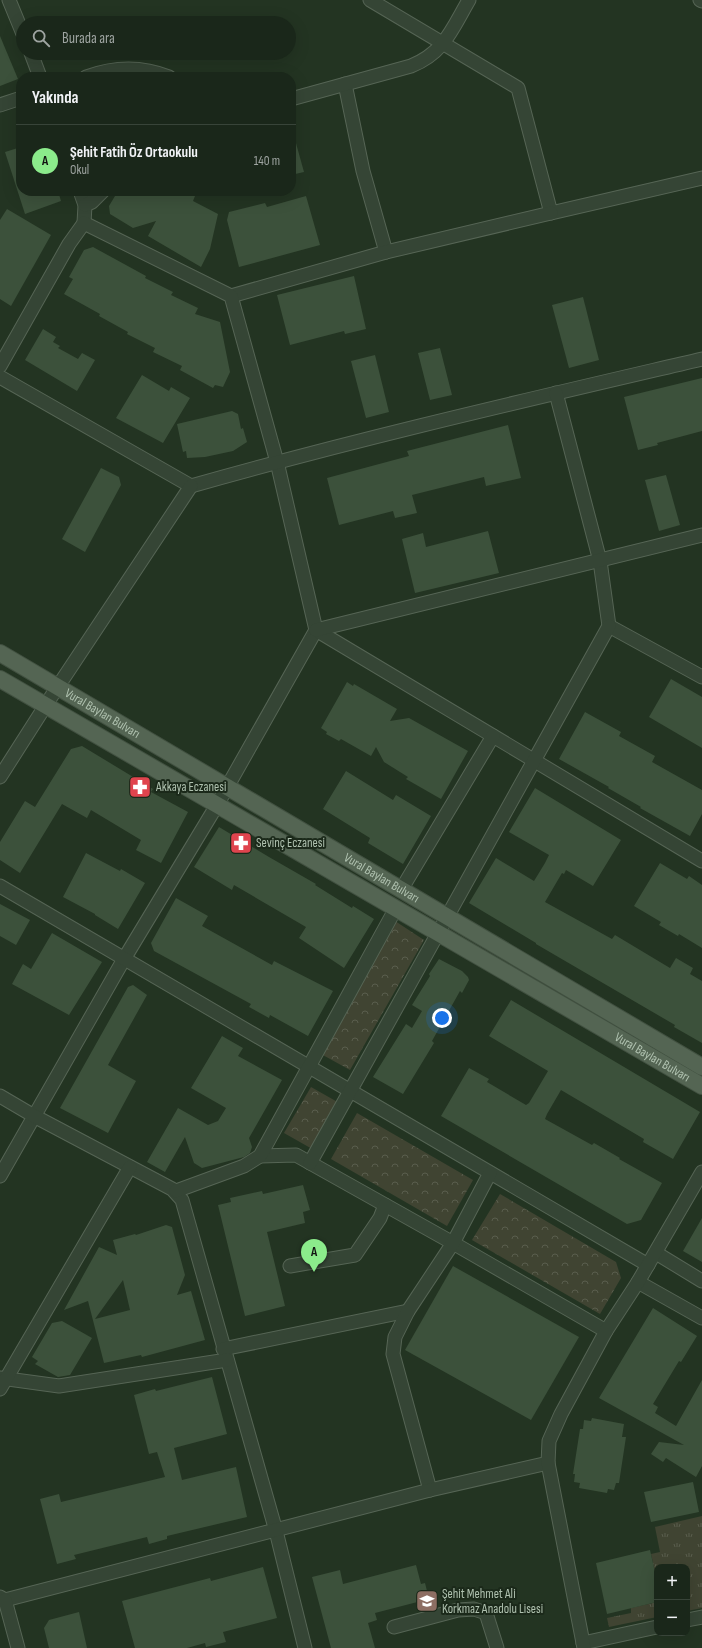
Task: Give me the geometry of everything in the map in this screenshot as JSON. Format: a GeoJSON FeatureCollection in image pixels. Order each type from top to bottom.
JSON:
{"type":"FeatureCollection","features":[{"type":"Feature","properties":{"kind":"main road","name":"Vural Baylan Bulvarı"},"geometry":{"type":"LineString","coordinates":[[0,652],[702,1067]]}},
{"type":"Feature","properties":{"kind":"main road","name":"Vural Baylan Bulvarı"},"geometry":{"type":"LineString","coordinates":[[0,679],[702,1086]]}},
{"type":"Feature","properties":{"kind":"street"},"geometry":{"type":"LineString","coordinates":[[9,0],[16,17]]}},
{"type":"Feature","properties":{"kind":"street"},"geometry":{"type":"LineString","coordinates":[[370,0],[518,88],[551,213]]}},
{"type":"Feature","properties":{"kind":"street"},"geometry":{"type":"LineString","coordinates":[[296,98],[421,62],[444,44],[470,0]]}},
{"type":"Feature","properties":{"kind":"street"},"geometry":{"type":"LineString","coordinates":[[33,60],[38,72]]}},
{"type":"Feature","properties":{"kind":"street"},"geometry":{"type":"LineString","coordinates":[[107,72],[132,69],[153,72]]}},
{"type":"Feature","properties":{"kind":"street"},"geometry":{"type":"LineString","coordinates":[[345,84],[363,171],[386,252]]}},
{"type":"Feature","properties":{"kind":"street"},"geometry":{"type":"LineString","coordinates":[[0,105],[16,100]]}},
{"type":"Feature","properties":{"kind":"street"},"geometry":{"type":"LineString","coordinates":[[84,223],[231,296],[386,252],[702,178]]}},
{"type":"Feature","properties":{"kind":"street"},"geometry":{"type":"LineString","coordinates":[[0,366],[69,244],[84,223],[85,205],[82,196]]}},
{"type":"Feature","properties":{"kind":"street"},"geometry":{"type":"LineString","coordinates":[[85,205],[92,202],[98,196]]}},
{"type":"Feature","properties":{"kind":"street"},"geometry":{"type":"LineString","coordinates":[[0,1176],[124,959],[228,787],[316,630],[277,462],[231,296]]}},
{"type":"Feature","properties":{"kind":"street"},"geometry":{"type":"LineString","coordinates":[[0,777],[45,706],[192,486],[277,462],[556,393],[702,359]]}},
{"type":"Feature","properties":{"kind":"street"},"geometry":{"type":"LineString","coordinates":[[0,377],[192,486]]}},
{"type":"Feature","properties":{"kind":"street"},"geometry":{"type":"LineString","coordinates":[[310,1163],[439,933],[533,760],[609,626],[600,560],[556,393]]}},
{"type":"Feature","properties":{"kind":"street"},"geometry":{"type":"LineString","coordinates":[[316,630],[702,536]]}},
{"type":"Feature","properties":{"kind":"street"},"geometry":{"type":"LineString","coordinates":[[609,626],[702,677]]}},
{"type":"Feature","properties":{"kind":"street"},"geometry":{"type":"LineString","coordinates":[[316,630],[702,861]]}},
{"type":"Feature","properties":{"kind":"street"},"geometry":{"type":"LineString","coordinates":[[401,890],[493,736]]}},
{"type":"Feature","properties":{"kind":"street"},"geometry":{"type":"LineString","coordinates":[[0,886],[648,1265]]}},
{"type":"Feature","properties":{"kind":"street"},"geometry":{"type":"LineString","coordinates":[[176,1192],[244,1166],[260,1156],[396,908]]}},
{"type":"Feature","properties":{"kind":"street"},"geometry":{"type":"LineString","coordinates":[[0,1096],[34,1116],[176,1192],[182,1200],[276,1530],[305,1648]]}},
{"type":"Feature","properties":{"kind":"street"},"geometry":{"type":"LineString","coordinates":[[260,1156],[296,1155],[453,1243],[606,1332]]}},
{"type":"Feature","properties":{"kind":"street"},"geometry":{"type":"LineString","coordinates":[[130,1167],[2,1382],[59,1386],[225,1354],[408,1311]]}},
{"type":"Feature","properties":{"kind":"street"},"geometry":{"type":"LineString","coordinates":[[430,1490],[393,1354],[395,1337],[408,1311],[453,1243],[490,1172]]}},
{"type":"Feature","properties":{"kind":"street"},"geometry":{"type":"LineString","coordinates":[[654,1628],[583,1646],[548,1463],[549,1441],[561,1414],[606,1332],[656,1253],[702,1172]]}},
{"type":"Feature","properties":{"kind":"street"},"geometry":{"type":"LineString","coordinates":[[290,1266],[355,1255],[380,1218],[385,1205]]}},
{"type":"Feature","properties":{"kind":"street"},"geometry":{"type":"LineString","coordinates":[[656,1253],[702,1281]]}},
{"type":"Feature","properties":{"kind":"street"},"geometry":{"type":"LineString","coordinates":[[638,1282],[702,1318]]}},
{"type":"Feature","properties":{"kind":"street"},"geometry":{"type":"LineString","coordinates":[[18,1648],[2,1598],[430,1490],[548,1463]]}},
{"type":"Feature","properties":{"kind":"street"},"geometry":{"type":"LineString","coordinates":[[394,1627],[458,1610],[474,1609],[486,1613],[497,1648]]}},
{"type":"Feature","properties":{"kind":"street"},"geometry":{"type":"LineString","coordinates":[[690,1619],[702,1617]]}},
{"type":"Feature","properties":{"kind":"green space"},"geometry":{"type":"Polygon","coordinates":[[[395,921],[424,940],[350,1070],[321,1054],[395,921]]]}},
{"type":"Feature","properties":{"kind":"green space"},"geometry":{"type":"Polygon","coordinates":[[[311,1087],[341,1104],[314,1150],[284,1133],[311,1087]]]}},
{"type":"Feature","properties":{"kind":"green space"},"geometry":{"type":"Polygon","coordinates":[[[357,1113],[473,1180],[447,1226],[331,1159],[357,1113]]]}},
{"type":"Feature","properties":{"kind":"green space"},"geometry":{"type":"Polygon","coordinates":[[[500,1194],[616,1262],[621,1278],[600,1314],[472,1240],[500,1194]]]}},
{"type":"Feature","properties":{"kind":"green space"},"geometry":{"type":"Polygon","coordinates":[[[702,1516],[702,1608],[690,1610],[690,1564],[654,1564],[654,1568],[651,1554],[660,1552],[655,1527],[702,1516]]]}},
{"type":"Feature","properties":{"kind":"green space"},"geometry":{"type":"Polygon","coordinates":[[[654,1603],[654,1618],[609,1627],[607,1618],[631,1613],[631,1608],[654,1603]]]}},
{"type":"Feature","properties":{"kind":"building"},"geometry":{"type":"Polygon","coordinates":[[[0,36],[16,74],[16,80],[0,86],[0,36]]]}},
{"type":"Feature","properties":{"kind":"building"},"geometry":{"type":"Polygon","coordinates":[[[296,143],[304,172],[296,174],[296,143]]]}},
{"type":"Feature","properties":{"kind":"building"},"geometry":{"type":"Polygon","coordinates":[[[16,149],[16,186],[5,152],[16,149]]]}},
{"type":"Feature","properties":{"kind":"building"},"geometry":{"type":"Polygon","coordinates":[[[19,196],[60,196],[61,201],[25,214],[19,196]]]}},
{"type":"Feature","properties":{"kind":"building"},"geometry":{"type":"Polygon","coordinates":[[[115,196],[195,196],[193,201],[218,214],[210,249],[201,267],[148,236],[156,221],[133,228],[110,214],[109,206],[115,196]]]}},
{"type":"Feature","properties":{"kind":"building"},"geometry":{"type":"Polygon","coordinates":[[[306,196],[320,245],[239,267],[227,220],[229,212],[265,203],[267,207],[306,196]]]}},
{"type":"Feature","properties":{"kind":"building"},"geometry":{"type":"Polygon","coordinates":[[[7,209],[51,235],[11,306],[0,299],[0,220],[7,209]]]}},
{"type":"Feature","properties":{"kind":"building"},"geometry":{"type":"Polygon","coordinates":[[[93,247],[146,276],[145,278],[173,292],[171,295],[198,308],[195,314],[220,322],[230,372],[223,387],[215,385],[213,388],[180,370],[182,366],[153,352],[155,348],[127,334],[128,332],[99,316],[100,314],[64,294],[73,279],[69,277],[84,250],[93,247]]]}},
{"type":"Feature","properties":{"kind":"building"},"geometry":{"type":"Polygon","coordinates":[[[354,276],[366,329],[345,334],[344,331],[290,345],[277,295],[354,276]]]}},
{"type":"Feature","properties":{"kind":"building"},"geometry":{"type":"Polygon","coordinates":[[[583,297],[599,360],[569,368],[552,305],[583,297]]]}},
{"type":"Feature","properties":{"kind":"building"},"geometry":{"type":"Polygon","coordinates":[[[43,329],[56,337],[53,342],[60,346],[58,348],[78,359],[82,353],[95,360],[77,391],[25,360],[43,329]]]}},
{"type":"Feature","properties":{"kind":"building"},"geometry":{"type":"Polygon","coordinates":[[[440,348],[452,395],[430,400],[418,353],[440,348]]]}},
{"type":"Feature","properties":{"kind":"building"},"geometry":{"type":"Polygon","coordinates":[[[375,355],[389,412],[366,418],[351,361],[375,355]]]}},
{"type":"Feature","properties":{"kind":"building"},"geometry":{"type":"Polygon","coordinates":[[[142,375],[169,391],[171,387],[190,398],[163,443],[116,418],[142,375]]]}},
{"type":"Feature","properties":{"kind":"building"},"geometry":{"type":"Polygon","coordinates":[[[702,378],[702,431],[657,443],[658,445],[638,450],[624,397],[702,378]]]}},
{"type":"Feature","properties":{"kind":"building"},"geometry":{"type":"Polygon","coordinates":[[[232,411],[238,414],[241,429],[243,428],[247,442],[233,451],[205,457],[187,458],[186,451],[183,452],[177,424],[232,411]]]}},
{"type":"Feature","properties":{"kind":"building"},"geometry":{"type":"Polygon","coordinates":[[[508,425],[521,478],[486,486],[484,477],[412,495],[417,513],[395,518],[393,511],[339,525],[327,478],[409,456],[407,451],[508,425]]]}},
{"type":"Feature","properties":{"kind":"building"},"geometry":{"type":"Polygon","coordinates":[[[101,468],[119,477],[121,485],[85,552],[62,539],[101,468]]]}},
{"type":"Feature","properties":{"kind":"building"},"geometry":{"type":"Polygon","coordinates":[[[666,475],[680,525],[659,531],[645,480],[666,475]]]}},
{"type":"Feature","properties":{"kind":"building"},"geometry":{"type":"Polygon","coordinates":[[[488,531],[499,573],[415,593],[402,539],[423,533],[426,547],[488,531]]]}},
{"type":"Feature","properties":{"kind":"building"},"geometry":{"type":"Polygon","coordinates":[[[671,679],[702,697],[702,748],[649,717],[671,679]]]}},
{"type":"Feature","properties":{"kind":"building"},"geometry":{"type":"Polygon","coordinates":[[[347,682],[353,686],[354,684],[397,709],[390,721],[409,718],[468,751],[441,799],[406,779],[408,777],[384,762],[376,747],[371,756],[341,739],[339,741],[326,734],[327,732],[321,728],[347,682]]]}},
{"type":"Feature","properties":{"kind":"building"},"geometry":{"type":"Polygon","coordinates":[[[585,712],[621,732],[619,736],[655,756],[652,762],[702,790],[702,814],[690,836],[559,759],[585,712]]]}},
{"type":"Feature","properties":{"kind":"building"},"geometry":{"type":"Polygon","coordinates":[[[82,746],[153,789],[151,792],[188,812],[161,863],[136,850],[141,840],[91,810],[87,818],[62,804],[20,873],[0,860],[0,842],[25,801],[35,807],[71,749],[82,746]]]}},
{"type":"Feature","properties":{"kind":"building"},"geometry":{"type":"Polygon","coordinates":[[[346,771],[393,800],[396,795],[431,816],[403,864],[368,843],[370,838],[323,809],[346,771]]]}},
{"type":"Feature","properties":{"kind":"building"},"geometry":{"type":"Polygon","coordinates":[[[535,788],[621,840],[593,886],[566,870],[564,874],[562,873],[545,902],[612,939],[615,935],[670,968],[676,958],[693,968],[690,974],[702,981],[702,1043],[674,1027],[675,1025],[469,903],[496,858],[534,881],[545,863],[549,855],[509,832],[535,788]]]}},
{"type":"Feature","properties":{"kind":"building"},"geometry":{"type":"Polygon","coordinates":[[[219,827],[316,884],[315,885],[352,908],[353,906],[374,919],[344,968],[299,938],[306,927],[234,885],[232,890],[194,867],[219,827]]]}},
{"type":"Feature","properties":{"kind":"building"},"geometry":{"type":"Polygon","coordinates":[[[86,853],[120,871],[121,869],[145,883],[118,929],[95,914],[63,897],[86,853]]]}},
{"type":"Feature","properties":{"kind":"building"},"geometry":{"type":"Polygon","coordinates":[[[660,863],[687,879],[689,876],[702,885],[702,948],[679,934],[678,936],[659,925],[661,922],[634,906],[660,863]]]}},
{"type":"Feature","properties":{"kind":"building"},"geometry":{"type":"Polygon","coordinates":[[[176,898],[208,916],[202,926],[272,965],[274,961],[333,991],[308,1036],[270,1015],[269,1018],[249,1007],[251,1004],[154,951],[151,943],[176,898]]]}},
{"type":"Feature","properties":{"kind":"building"},"geometry":{"type":"Polygon","coordinates":[[[0,904],[30,920],[16,945],[0,936],[0,904]]]}},
{"type":"Feature","properties":{"kind":"building"},"geometry":{"type":"Polygon","coordinates":[[[52,933],[102,962],[69,1015],[12,984],[23,964],[31,969],[52,933]]]}},
{"type":"Feature","properties":{"kind":"building"},"geometry":{"type":"Polygon","coordinates":[[[439,959],[462,971],[469,980],[462,993],[460,991],[432,1041],[434,1043],[403,1094],[373,1077],[406,1024],[412,1028],[422,1011],[412,1005],[439,959]]]}},
{"type":"Feature","properties":{"kind":"building"},"geometry":{"type":"Polygon","coordinates":[[[133,985],[147,995],[108,1065],[136,1081],[108,1133],[60,1108],[128,987],[133,985]]]}},
{"type":"Feature","properties":{"kind":"building"},"geometry":{"type":"Polygon","coordinates":[[[511,1000],[700,1112],[673,1159],[643,1142],[644,1139],[561,1090],[547,1114],[545,1119],[592,1145],[594,1143],[662,1183],[641,1220],[627,1224],[441,1116],[469,1068],[489,1079],[487,1082],[526,1105],[529,1103],[548,1071],[489,1036],[511,1000]]]}},
{"type":"Feature","properties":{"kind":"building"},"geometry":{"type":"Polygon","coordinates":[[[222,1036],[243,1048],[238,1056],[282,1080],[249,1138],[252,1147],[250,1153],[244,1157],[202,1168],[194,1163],[185,1137],[165,1172],[147,1162],[178,1108],[208,1125],[218,1121],[226,1108],[191,1088],[222,1036]]]}},
{"type":"Feature","properties":{"kind":"building"},"geometry":{"type":"Polygon","coordinates":[[[303,1185],[310,1210],[303,1212],[305,1223],[267,1232],[285,1306],[245,1316],[218,1205],[231,1202],[230,1198],[262,1191],[263,1194],[303,1185]]]}},
{"type":"Feature","properties":{"kind":"building"},"geometry":{"type":"Polygon","coordinates":[[[702,1218],[702,1262],[683,1251],[702,1218]]]}},
{"type":"Feature","properties":{"kind":"building"},"geometry":{"type":"Polygon","coordinates":[[[166,1225],[172,1227],[185,1275],[177,1295],[191,1291],[205,1340],[142,1357],[141,1355],[104,1363],[88,1301],[64,1310],[99,1247],[117,1255],[113,1240],[136,1235],[166,1225]],[[123,1280],[95,1319],[130,1310],[123,1280]]]}},
{"type":"Feature","properties":{"kind":"building"},"geometry":{"type":"Polygon","coordinates":[[[453,1266],[579,1337],[531,1420],[405,1350],[453,1266]]]}},
{"type":"Feature","properties":{"kind":"building"},"geometry":{"type":"Polygon","coordinates":[[[653,1308],[697,1336],[681,1362],[679,1361],[653,1404],[658,1407],[655,1413],[676,1426],[702,1380],[702,1466],[696,1477],[666,1458],[663,1462],[651,1454],[659,1442],[684,1445],[599,1398],[653,1308]]]}},
{"type":"Feature","properties":{"kind":"building"},"geometry":{"type":"Polygon","coordinates":[[[62,1321],[92,1338],[70,1375],[58,1377],[35,1364],[38,1361],[32,1357],[52,1323],[62,1321]]]}},
{"type":"Feature","properties":{"kind":"building"},"geometry":{"type":"Polygon","coordinates":[[[212,1377],[227,1434],[174,1448],[182,1480],[236,1467],[247,1517],[167,1536],[167,1539],[149,1544],[147,1537],[74,1555],[76,1559],[57,1564],[40,1499],[59,1494],[61,1502],[165,1477],[157,1452],[149,1454],[134,1395],[212,1377]]]}},
{"type":"Feature","properties":{"kind":"building"},"geometry":{"type":"Polygon","coordinates":[[[592,1418],[624,1424],[622,1437],[626,1437],[619,1483],[616,1483],[614,1490],[608,1489],[607,1493],[579,1488],[580,1483],[574,1482],[575,1474],[573,1474],[580,1429],[583,1429],[584,1420],[591,1421],[592,1418]]]}},
{"type":"Feature","properties":{"kind":"building"},"geometry":{"type":"Polygon","coordinates":[[[693,1482],[699,1512],[651,1522],[644,1492],[693,1482]]]}},
{"type":"Feature","properties":{"kind":"building"},"geometry":{"type":"Polygon","coordinates":[[[650,1550],[654,1568],[654,1603],[607,1614],[596,1563],[650,1550]]]}},
{"type":"Feature","properties":{"kind":"building"},"geometry":{"type":"Polygon","coordinates":[[[416,1565],[421,1584],[425,1583],[429,1599],[375,1613],[377,1620],[368,1623],[375,1648],[331,1648],[312,1577],[340,1570],[343,1584],[416,1565]]]}},
{"type":"Feature","properties":{"kind":"building"},"geometry":{"type":"Polygon","coordinates":[[[263,1567],[277,1618],[223,1632],[226,1642],[206,1647],[205,1643],[187,1648],[135,1648],[122,1601],[210,1578],[211,1581],[263,1567]]]}},
{"type":"Feature","properties":{"kind":"building"},"geometry":{"type":"Polygon","coordinates":[[[79,1612],[87,1648],[49,1648],[44,1628],[49,1620],[79,1612]]]}},
{"type":"Feature","properties":{"kind":"place","name":"Akkaya Eczanesi"},"geometry":{"type":"Point","coordinates":[140,787]}},
{"type":"Feature","properties":{"kind":"place","name":"Sevinç Eczanesi"},"geometry":{"type":"Point","coordinates":[241,843]}},
{"type":"Feature","properties":{"kind":"place","name":"Şehit Fatih Öz Ortaokulu"},"geometry":{"type":"Point","coordinates":[314,1272]}},
{"type":"Feature","properties":{"kind":"place","name":"Şehit Mehmet Ali Korkmaz Anadolu Lisesi"},"geometry":{"type":"Point","coordinates":[427,1601]}}]}
